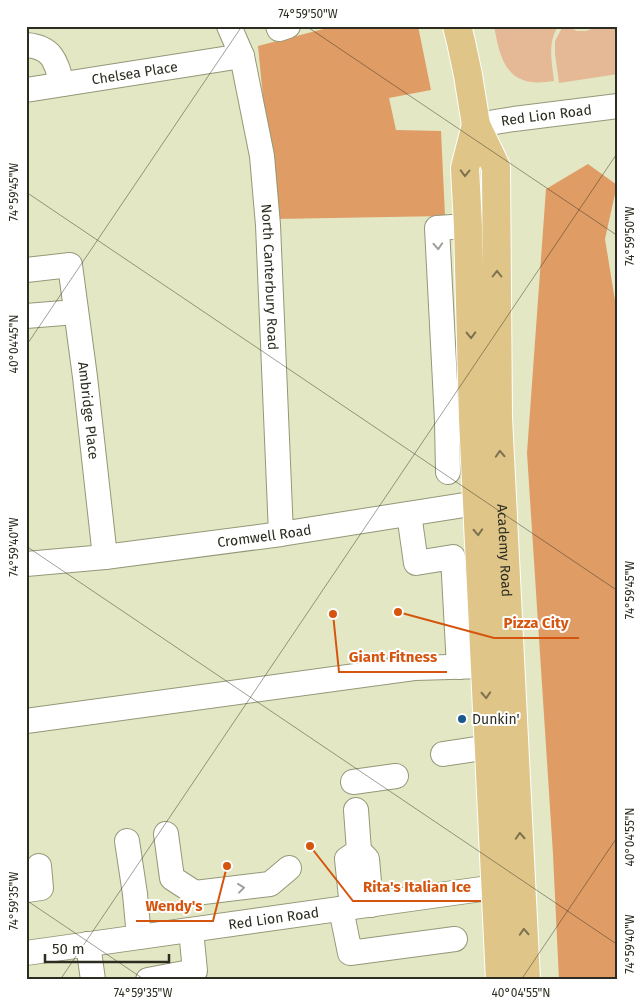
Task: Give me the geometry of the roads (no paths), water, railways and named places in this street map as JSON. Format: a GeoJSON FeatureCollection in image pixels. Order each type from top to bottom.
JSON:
{"type":"FeatureCollection","features":[{"type":"Feature","properties":{"kind":"main road","name":"Academy Road"},"geometry":{"type":"LineString","coordinates":[[457,26],[476,125],[496,167],[472,419]]}},
{"type":"Feature","properties":{"kind":"main road","name":"Academy Road"},"geometry":{"type":"LineString","coordinates":[[476,125],[464,168],[468,226],[472,419],[490,503],[509,886],[500,980]]}},
{"type":"Feature","properties":{"kind":"main road","name":"Academy Road"},"geometry":{"type":"LineString","coordinates":[[490,503],[472,667],[489,754],[509,886],[526,980]]}},
{"type":"Feature","properties":{"kind":"street","name":"North Canterbury Road"},"geometry":{"type":"LineString","coordinates":[[229,26],[242,56],[262,156],[268,225],[281,534]]}},
{"type":"Feature","properties":{"kind":"street"},"geometry":{"type":"LineString","coordinates":[[278,26],[279,29],[288,26]]}},
{"type":"Feature","properties":{"kind":"street"},"geometry":{"type":"LineString","coordinates":[[26,45],[36,46],[52,56],[57,64],[62,84]]}},
{"type":"Feature","properties":{"kind":"street","name":"Chelsea Place"},"geometry":{"type":"LineString","coordinates":[[26,90],[242,56]]}},
{"type":"Feature","properties":{"kind":"street","name":"Red Lion Road"},"geometry":{"type":"LineString","coordinates":[[476,125],[618,106]]}},
{"type":"Feature","properties":{"kind":"street","name":"Ambridge Place"},"geometry":{"type":"LineString","coordinates":[[26,270],[70,265],[105,557]]}},
{"type":"Feature","properties":{"kind":"street"},"geometry":{"type":"LineString","coordinates":[[26,316],[76,312]]}},
{"type":"Feature","properties":{"kind":"street"},"geometry":{"type":"LineString","coordinates":[[448,472],[472,419]]}},
{"type":"Feature","properties":{"kind":"street","name":"Cromwell Road"},"geometry":{"type":"LineString","coordinates":[[26,564],[105,557],[281,534],[490,503]]}},
{"type":"Feature","properties":{"kind":"street"},"geometry":{"type":"LineString","coordinates":[[26,721],[414,668],[472,667],[453,557],[416,563],[409,514]]}},
{"type":"Feature","properties":{"kind":"street"},"geometry":{"type":"LineString","coordinates":[[444,760],[489,754]]}},
{"type":"Feature","properties":{"kind":"street"},"geometry":{"type":"LineString","coordinates":[[353,782],[396,776]]}},
{"type":"Feature","properties":{"kind":"street"},"geometry":{"type":"LineString","coordinates":[[356,810],[353,855],[367,859],[355,907],[350,953],[455,939]]}},
{"type":"Feature","properties":{"kind":"street"},"geometry":{"type":"LineString","coordinates":[[166,834],[172,878],[194,894],[270,884],[289,868]]}},
{"type":"Feature","properties":{"kind":"street"},"geometry":{"type":"LineString","coordinates":[[127,842],[135,894],[151,895],[148,936]]}},
{"type":"Feature","properties":{"kind":"street","name":"Red Lion Road"},"geometry":{"type":"LineString","coordinates":[[26,953],[509,886]]}},
{"type":"Feature","properties":{"kind":"street"},"geometry":{"type":"LineString","coordinates":[[148,980],[195,971],[191,930]]}},
{"type":"Feature","properties":{"kind":"street"},"geometry":{"type":"LineString","coordinates":[[88,944],[93,980]]}},
{"type":"Feature","properties":{"kind":"place","name":"Pizza City"},"geometry":{"type":"Point","coordinates":[398,612]}},
{"type":"Feature","properties":{"kind":"place","name":"Giant Fitness"},"geometry":{"type":"Point","coordinates":[333,614]}},
{"type":"Feature","properties":{"kind":"place","name":"Dunkin'"},"geometry":{"type":"Point","coordinates":[462,719]}},
{"type":"Feature","properties":{"kind":"place","name":"Rita's Italian Ice"},"geometry":{"type":"Point","coordinates":[310,846]}},
{"type":"Feature","properties":{"kind":"place","name":"Wendy's"},"geometry":{"type":"Point","coordinates":[227,866]}}]}
